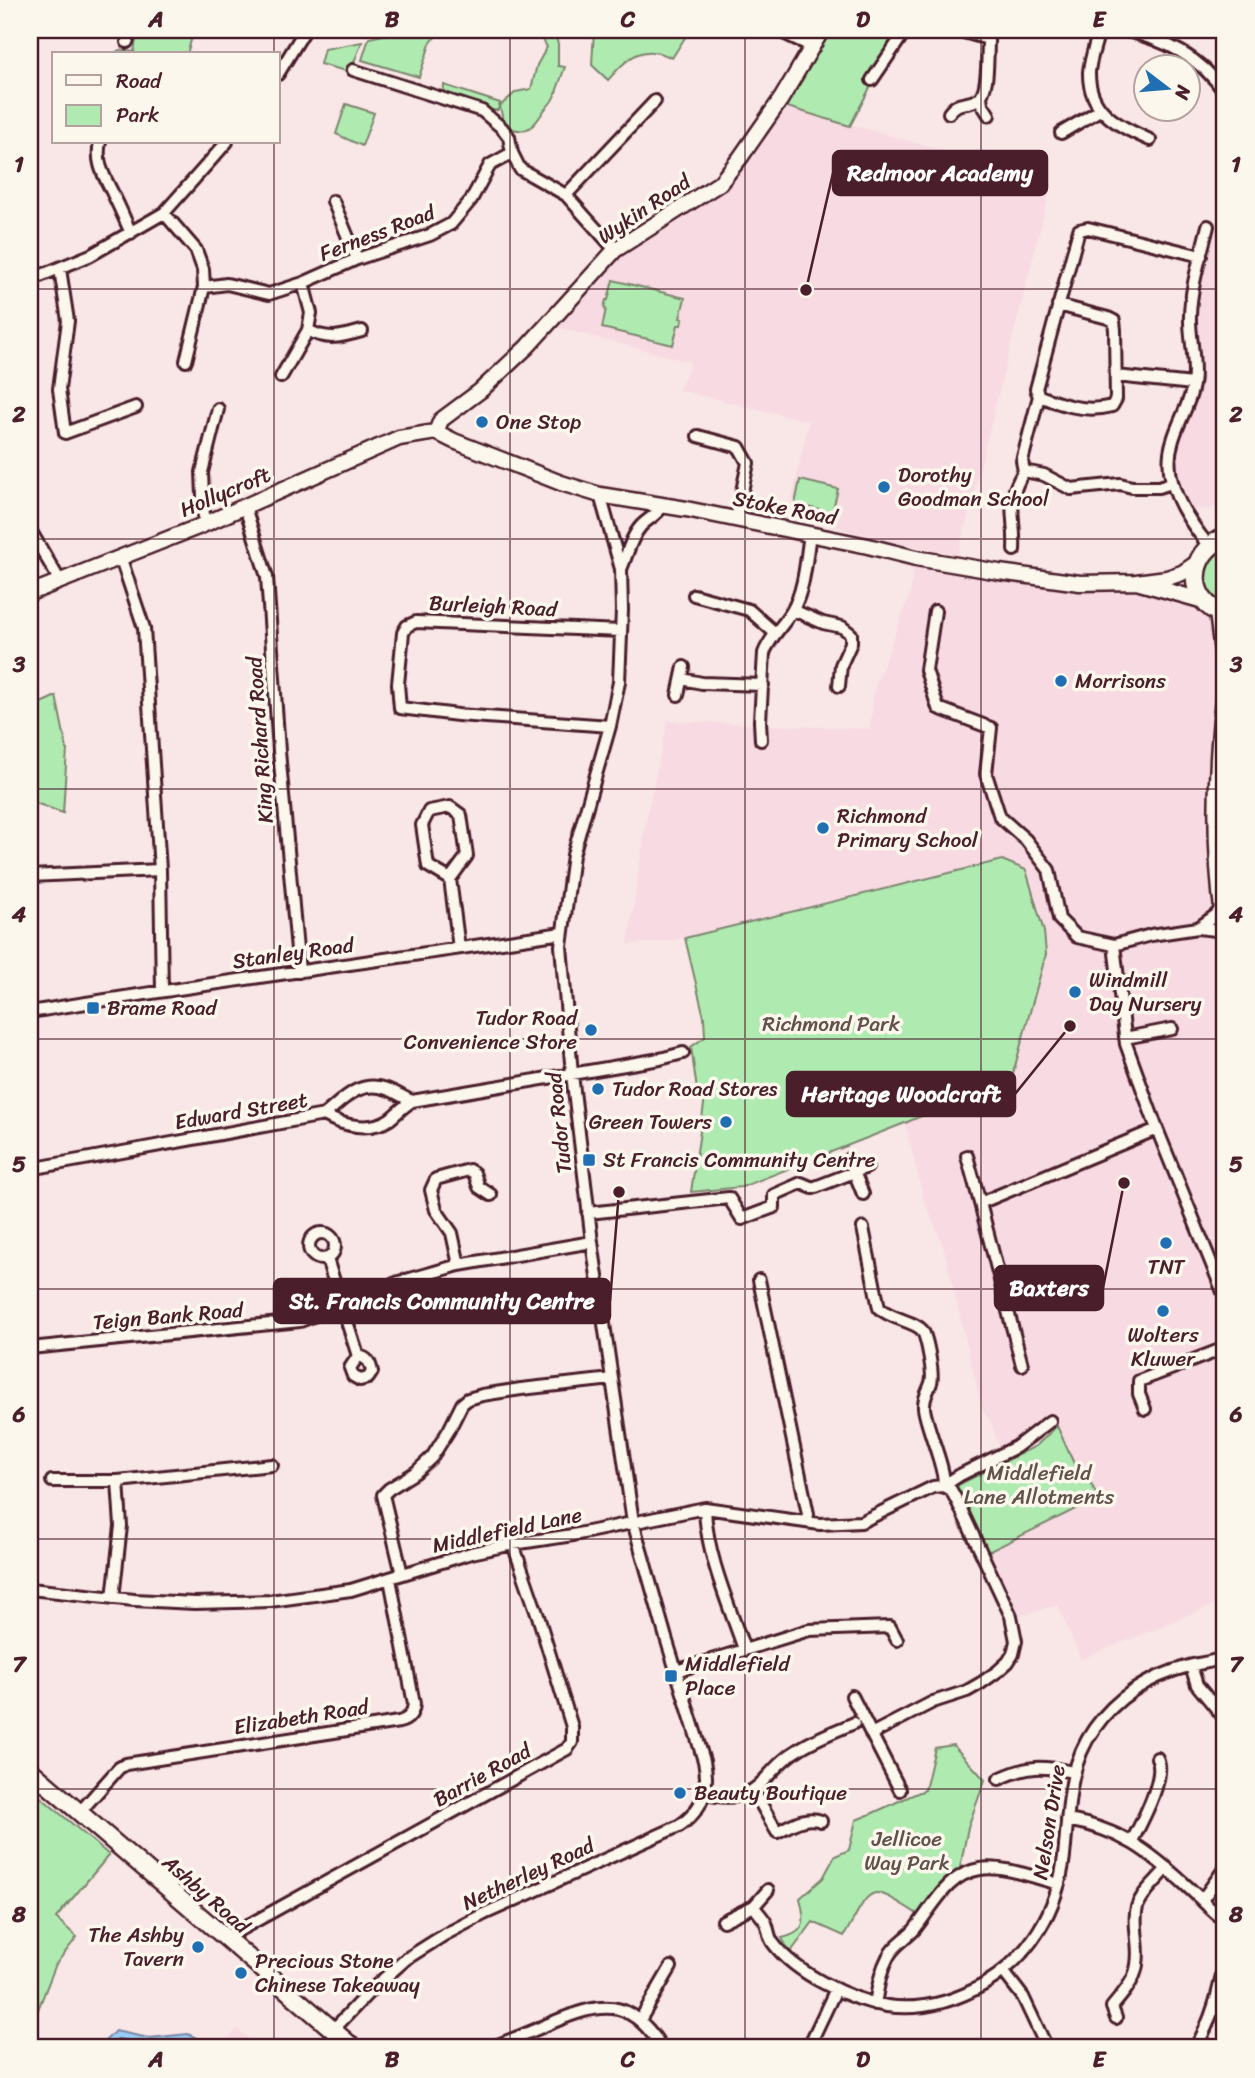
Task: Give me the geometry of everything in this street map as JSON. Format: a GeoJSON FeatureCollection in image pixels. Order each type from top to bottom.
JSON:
{"type":"FeatureCollection","features":[{"type":"Feature","properties":{"kind":"main road"},"geometry":{"type":"LineString","coordinates":[[1217,542],[1198,562],[1197,587],[1216,609],[1225,660]]}},
{"type":"Feature","properties":{"kind":"main road"},"geometry":{"type":"LineString","coordinates":[[1224,911],[1218,845],[1225,699]]}},
{"type":"Feature","properties":{"kind":"main road","name":"Ashby Road"},"geometry":{"type":"LineString","coordinates":[[30,1770],[354,2048]]}},
{"type":"Feature","properties":{"kind":"street"},"geometry":{"type":"LineString","coordinates":[[127,42],[132,30]]}},
{"type":"Feature","properties":{"kind":"street"},"geometry":{"type":"LineString","coordinates":[[280,71],[305,30]]}},
{"type":"Feature","properties":{"kind":"street"},"geometry":{"type":"LineString","coordinates":[[777,30],[813,47]]}},
{"type":"Feature","properties":{"kind":"street","name":"Wykin Road"},"geometry":{"type":"LineString","coordinates":[[436,432],[441,420],[480,391],[527,347],[615,250],[720,183],[781,99],[822,30]]}},
{"type":"Feature","properties":{"kind":"street"},"geometry":{"type":"LineString","coordinates":[[872,80],[906,30]]}},
{"type":"Feature","properties":{"kind":"street"},"geometry":{"type":"LineString","coordinates":[[957,30],[988,34],[987,76],[981,97],[989,115]]}},
{"type":"Feature","properties":{"kind":"street"},"geometry":{"type":"LineString","coordinates":[[1099,30],[1089,72],[1092,91],[1100,110],[1120,127],[1150,139]]}},
{"type":"Feature","properties":{"kind":"street"},"geometry":{"type":"LineString","coordinates":[[1123,30],[1137,31],[1183,51],[1223,86]]}},
{"type":"Feature","properties":{"kind":"street"},"geometry":{"type":"LineString","coordinates":[[353,70],[482,111],[508,135],[512,153],[520,169],[566,195],[615,250]]}},
{"type":"Feature","properties":{"kind":"street"},"geometry":{"type":"LineString","coordinates":[[949,113],[957,104],[975,101],[981,97]]}},
{"type":"Feature","properties":{"kind":"street"},"geometry":{"type":"LineString","coordinates":[[566,195],[655,101]]}},
{"type":"Feature","properties":{"kind":"street"},"geometry":{"type":"LineString","coordinates":[[1061,133],[1100,110]]}},
{"type":"Feature","properties":{"kind":"street"},"geometry":{"type":"LineString","coordinates":[[100,144],[98,151],[102,175],[114,194],[131,233]]}},
{"type":"Feature","properties":{"kind":"street"},"geometry":{"type":"LineString","coordinates":[[30,280],[92,256],[164,213],[225,144]]}},
{"type":"Feature","properties":{"kind":"street","name":"Ferness Road"},"geometry":{"type":"LineString","coordinates":[[204,287],[227,284],[269,294],[303,283],[357,259],[421,239],[452,224],[471,200],[490,165],[512,153]]}},
{"type":"Feature","properties":{"kind":"street"},"geometry":{"type":"LineString","coordinates":[[333,201],[357,259]]}},
{"type":"Feature","properties":{"kind":"street"},"geometry":{"type":"LineString","coordinates":[[164,213],[196,250],[204,269],[204,287],[186,361]]}},
{"type":"Feature","properties":{"kind":"street"},"geometry":{"type":"LineString","coordinates":[[1208,226],[1190,310],[1193,384],[1170,450],[1168,472],[1184,510],[1217,542]]}},
{"type":"Feature","properties":{"kind":"street"},"geometry":{"type":"LineString","coordinates":[[1014,550],[1015,528],[1011,500],[1015,485],[1024,471],[1022,461],[1039,396],[1036,389],[1076,234],[1081,229],[1088,228],[1201,256]]}},
{"type":"Feature","properties":{"kind":"street"},"geometry":{"type":"LineString","coordinates":[[60,270],[68,321],[59,389],[65,433],[136,407]]}},
{"type":"Feature","properties":{"kind":"street"},"geometry":{"type":"LineString","coordinates":[[281,377],[307,330],[311,313],[303,283]]}},
{"type":"Feature","properties":{"kind":"street"},"geometry":{"type":"LineString","coordinates":[[1039,396],[1078,409],[1105,408],[1115,403],[1115,324],[1111,319],[1058,305]]}},
{"type":"Feature","properties":{"kind":"street"},"geometry":{"type":"LineString","coordinates":[[307,330],[320,337],[342,337],[362,331]]}},
{"type":"Feature","properties":{"kind":"street"},"geometry":{"type":"LineString","coordinates":[[1116,376],[1193,384]]}},
{"type":"Feature","properties":{"kind":"street"},"geometry":{"type":"LineString","coordinates":[[206,523],[202,472],[218,409]]}},
{"type":"Feature","properties":{"kind":"street","name":"Stoke Road"},"geometry":{"type":"LineString","coordinates":[[436,432],[561,483],[600,495],[736,519],[916,558],[1080,583],[1136,582],[1174,575],[1198,562]]}},
{"type":"Feature","properties":{"kind":"street","name":"Hollycroft"},"geometry":{"type":"LineString","coordinates":[[31,591],[121,559],[400,438],[436,432]]}},
{"type":"Feature","properties":{"kind":"street"},"geometry":{"type":"LineString","coordinates":[[698,436],[739,447],[748,463],[736,519]]}},
{"type":"Feature","properties":{"kind":"street"},"geometry":{"type":"LineString","coordinates":[[1024,471],[1044,475],[1071,489],[1120,484],[1159,487],[1171,483]]}},
{"type":"Feature","properties":{"kind":"street","name":"Tudor Road"},"geometry":{"type":"LineString","coordinates":[[600,495],[621,569],[619,682],[610,726],[573,855],[561,946],[588,1213],[634,1522],[706,1772],[705,1794]]}},
{"type":"Feature","properties":{"kind":"street","name":"Tudor Road"},"geometry":{"type":"LineString","coordinates":[[621,569],[639,527],[660,512],[663,506]]}},
{"type":"Feature","properties":{"kind":"street","name":"King Richard Road"},"geometry":{"type":"LineString","coordinates":[[245,507],[267,577],[299,972]]}},
{"type":"Feature","properties":{"kind":"street"},"geometry":{"type":"LineString","coordinates":[[30,530],[60,581]]}},
{"type":"Feature","properties":{"kind":"street"},"geometry":{"type":"LineString","coordinates":[[761,740],[764,653],[793,610],[801,587],[810,534]]}},
{"type":"Feature","properties":{"kind":"street"},"geometry":{"type":"LineString","coordinates":[[1003,552],[1014,550],[1024,558]]}},
{"type":"Feature","properties":{"kind":"street"},"geometry":{"type":"LineString","coordinates":[[121,559],[144,628],[160,870],[162,991]]}},
{"type":"Feature","properties":{"kind":"street","name":"Stoke Road"},"geometry":{"type":"LineString","coordinates":[[1136,582],[1216,609]]}},
{"type":"Feature","properties":{"kind":"street"},"geometry":{"type":"LineString","coordinates":[[694,595],[748,610],[775,634]]}},
{"type":"Feature","properties":{"kind":"street"},"geometry":{"type":"LineString","coordinates":[[793,610],[822,624],[842,627],[851,634],[851,643],[841,665],[839,686]]}},
{"type":"Feature","properties":{"kind":"street"},"geometry":{"type":"LineString","coordinates":[[935,611],[926,670],[938,708],[990,728],[986,774],[1000,817],[1026,841],[1049,870],[1059,919],[1077,937],[1114,945],[1151,935],[1198,928],[1225,931]]}},
{"type":"Feature","properties":{"kind":"street","name":"Burleigh Road"},"geometry":{"type":"LineString","coordinates":[[610,726],[400,708],[398,684],[403,633],[407,626],[416,622],[621,631]]}},
{"type":"Feature","properties":{"kind":"street"},"geometry":{"type":"LineString","coordinates":[[678,695],[684,667]]}},
{"type":"Feature","properties":{"kind":"street"},"geometry":{"type":"LineString","coordinates":[[682,679],[763,685]]}},
{"type":"Feature","properties":{"kind":"street"},"geometry":{"type":"LineString","coordinates":[[450,879],[428,866],[422,825],[429,811],[450,807],[461,815],[467,856],[450,879],[459,948]]}},
{"type":"Feature","properties":{"kind":"street"},"geometry":{"type":"LineString","coordinates":[[30,876],[160,870]]}},
{"type":"Feature","properties":{"kind":"street"},"geometry":{"type":"LineString","coordinates":[[1198,928],[1224,911]]}},
{"type":"Feature","properties":{"kind":"street","name":"Stanley Road"},"geometry":{"type":"LineString","coordinates":[[30,1012],[562,933]]}},
{"type":"Feature","properties":{"kind":"street"},"geometry":{"type":"LineString","coordinates":[[1114,945],[1122,993],[1125,1038],[1157,1129],[1221,1274],[1225,1297]]}},
{"type":"Feature","properties":{"kind":"street"},"geometry":{"type":"LineString","coordinates":[[1125,1038],[1172,1029]]}},
{"type":"Feature","properties":{"kind":"street"},"geometry":{"type":"LineString","coordinates":[[324,1115],[351,1126],[374,1125],[391,1118],[412,1101],[683,1053]]}},
{"type":"Feature","properties":{"kind":"street","name":"Edward Street"},"geometry":{"type":"LineString","coordinates":[[30,1169],[324,1115],[350,1093],[375,1086],[412,1101]]}},
{"type":"Feature","properties":{"kind":"street"},"geometry":{"type":"LineString","coordinates":[[980,1203],[1157,1129]]}},
{"type":"Feature","properties":{"kind":"street"},"geometry":{"type":"LineString","coordinates":[[967,1156],[1022,1365]]}},
{"type":"Feature","properties":{"kind":"street"},"geometry":{"type":"LineString","coordinates":[[849,1159],[863,1194]]}},
{"type":"Feature","properties":{"kind":"street"},"geometry":{"type":"LineString","coordinates":[[588,1213],[729,1198],[742,1219],[774,1207],[774,1195],[801,1183],[813,1188],[867,1167]]}},
{"type":"Feature","properties":{"kind":"street"},"geometry":{"type":"LineString","coordinates":[[459,1265],[450,1227],[439,1214],[432,1199],[432,1184],[439,1178],[469,1170],[474,1173],[479,1187],[491,1195]]}},
{"type":"Feature","properties":{"kind":"street"},"geometry":{"type":"LineString","coordinates":[[863,1228],[879,1308],[888,1315],[918,1327],[924,1335],[932,1376],[924,1408],[934,1448],[945,1476],[943,1486],[951,1490],[957,1501],[1011,1616],[1016,1641],[1013,1654],[998,1671],[967,1690],[933,1702],[871,1734]]}},
{"type":"Feature","properties":{"kind":"street","name":"Teign Bank Road"},"geometry":{"type":"LineString","coordinates":[[30,1348],[300,1321],[399,1282],[459,1265],[592,1242]]}},
{"type":"Feature","properties":{"kind":"street"},"geometry":{"type":"LineString","coordinates":[[327,1259],[358,1356]]}},
{"type":"Feature","properties":{"kind":"street"},"geometry":{"type":"LineString","coordinates":[[759,1280],[808,1514],[807,1522]]}},
{"type":"Feature","properties":{"kind":"street"},"geometry":{"type":"LineString","coordinates":[[1144,1409],[1139,1394],[1139,1381],[1225,1348]]}},
{"type":"Feature","properties":{"kind":"street"},"geometry":{"type":"LineString","coordinates":[[402,1574],[383,1495],[432,1457],[465,1401],[482,1395],[612,1379]]}},
{"type":"Feature","properties":{"kind":"street","name":"Middlefield Lane"},"geometry":{"type":"LineString","coordinates":[[30,1589],[195,1603],[251,1602],[351,1590],[471,1553],[705,1508],[830,1524],[861,1521],[933,1487],[943,1486],[1016,1447],[1050,1421]]}},
{"type":"Feature","properties":{"kind":"street"},"geometry":{"type":"LineString","coordinates":[[52,1481],[118,1481],[272,1465]]}},
{"type":"Feature","properties":{"kind":"street"},"geometry":{"type":"LineString","coordinates":[[113,1598],[121,1526],[118,1481]]}},
{"type":"Feature","properties":{"kind":"street"},"geometry":{"type":"LineString","coordinates":[[705,1508],[707,1530],[744,1649]]}},
{"type":"Feature","properties":{"kind":"street","name":"Barrie Road"},"geometry":{"type":"LineString","coordinates":[[225,1938],[567,1749],[572,1742],[572,1727],[513,1544]]}},
{"type":"Feature","properties":{"kind":"street","name":"Elizabeth Road"},"geometry":{"type":"LineString","coordinates":[[79,1814],[119,1768],[126,1765],[408,1718],[412,1714],[414,1704],[390,1579]]}},
{"type":"Feature","properties":{"kind":"street"},"geometry":{"type":"LineString","coordinates":[[676,1671],[819,1628],[890,1627],[897,1640]]}},
{"type":"Feature","properties":{"kind":"street","name":"Nelson Drive"},"geometry":{"type":"LineString","coordinates":[[754,1906],[774,1945],[804,1970],[836,1989],[875,2004],[897,2007],[931,2006],[972,1991],[1003,1971],[1025,1950],[1053,1904],[1059,1884],[1073,1772],[1094,1728],[1118,1701],[1155,1679],[1225,1657]]}},
{"type":"Feature","properties":{"kind":"street"},"geometry":{"type":"LineString","coordinates":[[1191,1666],[1198,1685],[1225,1719]]}},
{"type":"Feature","properties":{"kind":"street"},"geometry":{"type":"LineString","coordinates":[[852,1696],[900,1790]]}},
{"type":"Feature","properties":{"kind":"street"},"geometry":{"type":"LineString","coordinates":[[705,1794],[733,1797],[753,1790],[798,1749],[854,1723]]}},
{"type":"Feature","properties":{"kind":"street"},"geometry":{"type":"LineString","coordinates":[[1132,1841],[1159,1777],[1160,1763],[1157,1758]]}},
{"type":"Feature","properties":{"kind":"street"},"geometry":{"type":"LineString","coordinates":[[999,1779],[1028,1767],[1048,1767],[1073,1772]]}},
{"type":"Feature","properties":{"kind":"street"},"geometry":{"type":"LineString","coordinates":[[753,1790],[777,1832],[806,1819],[821,1821]]}},
{"type":"Feature","properties":{"kind":"street","name":"Netherley Road"},"geometry":{"type":"LineString","coordinates":[[333,2030],[369,1992],[406,1959],[426,1946],[474,1919],[679,1826],[695,1813],[705,1794]]}},
{"type":"Feature","properties":{"kind":"street"},"geometry":{"type":"LineString","coordinates":[[1068,1821],[1103,1829],[1132,1841],[1225,1920]]}},
{"type":"Feature","properties":{"kind":"street"},"geometry":{"type":"LineString","coordinates":[[875,2004],[880,1976],[892,1951],[916,1927],[947,1887],[962,1875],[990,1868],[1059,1884]]}},
{"type":"Feature","properties":{"kind":"street"},"geometry":{"type":"LineString","coordinates":[[1116,2018],[1112,2007],[1132,1983],[1138,1966],[1135,1918],[1137,1910],[1141,1899],[1167,1868]]}},
{"type":"Feature","properties":{"kind":"street"},"geometry":{"type":"LineString","coordinates":[[1202,1900],[1225,1868]]}},
{"type":"Feature","properties":{"kind":"street"},"geometry":{"type":"LineString","coordinates":[[723,1921],[754,1906],[768,1890]]}},
{"type":"Feature","properties":{"kind":"street"},"geometry":{"type":"LineString","coordinates":[[1195,2048],[1217,2000],[1225,1960]]}},
{"type":"Feature","properties":{"kind":"street"},"geometry":{"type":"LineString","coordinates":[[640,2020],[671,1967]]}},
{"type":"Feature","properties":{"kind":"street"},"geometry":{"type":"LineString","coordinates":[[1003,1971],[1023,1997],[1047,2048]]}},
{"type":"Feature","properties":{"kind":"street"},"geometry":{"type":"LineString","coordinates":[[808,2048],[836,1989]]}},
{"type":"Feature","properties":{"kind":"street"},"geometry":{"type":"LineString","coordinates":[[490,2048],[577,2012],[596,2007],[615,2008],[640,2020],[649,2028],[662,2048]]}},
{"type":"Feature","properties":{"kind":"shaded area"},"geometry":{"type":"Polygon","coordinates":[[[784,106],[1052,181],[958,554],[882,540],[789,513],[809,421],[679,390],[691,362],[556,327],[620,252],[725,189],[784,106]]]}},
{"type":"Feature","properties":{"kind":"shaded area"},"geometry":{"type":"Polygon","coordinates":[[[1217,224],[1225,227],[1225,504],[1220,507],[1184,511],[1168,472],[1193,384],[1191,311],[1217,224]]]}},
{"type":"Feature","properties":{"kind":"shaded area"},"geometry":{"type":"Polygon","coordinates":[[[915,563],[1007,581],[1008,574],[1136,582],[1211,608],[1225,660],[1225,1602],[1081,1659],[1058,1605],[1015,1617],[956,1486],[1004,1462],[991,1421],[983,1412],[944,1248],[924,1199],[905,1123],[1012,1077],[1002,860],[685,938],[628,944],[648,810],[668,721],[870,729],[874,691],[910,594],[915,563]]]}},
{"type":"Feature","properties":{"kind":"shaded area"},"geometry":{"type":"Polygon","coordinates":[[[237,2029],[259,2048],[230,2048],[225,2043],[237,2029]]]}},
{"type":"Feature","properties":{"kind":"green space"},"geometry":{"type":"Polygon","coordinates":[[[154,30],[194,30],[188,52],[134,52],[136,40],[140,37],[151,37],[154,30]]]}},
{"type":"Feature","properties":{"kind":"green space"},"geometry":{"type":"Polygon","coordinates":[[[406,30],[440,30],[430,44],[419,77],[362,60],[369,38],[406,30]]]}},
{"type":"Feature","properties":{"kind":"green space"},"geometry":{"type":"Polygon","coordinates":[[[537,30],[553,30],[558,44],[558,66],[565,67],[552,101],[535,124],[528,129],[513,129],[505,123],[500,106],[516,92],[531,89],[537,65],[547,47],[537,30]]]}},
{"type":"Feature","properties":{"kind":"green space"},"geometry":{"type":"Polygon","coordinates":[[[594,30],[674,30],[686,36],[672,58],[661,53],[644,52],[629,59],[608,80],[592,65],[594,30]]]}},
{"type":"Feature","properties":{"kind":"green space"},"geometry":{"type":"Polygon","coordinates":[[[828,30],[900,30],[850,126],[784,106],[828,30]]]}},
{"type":"Feature","properties":{"kind":"green space"},"geometry":{"type":"Polygon","coordinates":[[[362,42],[350,72],[320,64],[324,49],[362,42]]]}},
{"type":"Feature","properties":{"kind":"green space"},"geometry":{"type":"Polygon","coordinates":[[[444,85],[500,103],[498,110],[482,111],[443,98],[444,85]]]}},
{"type":"Feature","properties":{"kind":"green space"},"geometry":{"type":"Polygon","coordinates":[[[346,104],[374,113],[362,146],[336,134],[346,104]]]}},
{"type":"Feature","properties":{"kind":"green space"},"geometry":{"type":"Polygon","coordinates":[[[613,280],[685,298],[680,318],[683,319],[681,325],[678,325],[673,345],[602,328],[604,308],[613,280]]]}},
{"type":"Feature","properties":{"kind":"green space"},"geometry":{"type":"Polygon","coordinates":[[[800,480],[838,489],[832,513],[795,504],[800,480]]]}},
{"type":"Feature","properties":{"kind":"green space"},"geometry":{"type":"Polygon","coordinates":[[[1225,546],[1225,607],[1211,598],[1202,582],[1212,556],[1225,546]]]}},
{"type":"Feature","properties":{"kind":"green space"},"geometry":{"type":"Polygon","coordinates":[[[56,696],[67,749],[63,813],[30,801],[30,708],[56,696]]]}},
{"type":"Feature","properties":{"kind":"green space","name":"Richmond Park"},"geometry":{"type":"Polygon","coordinates":[[[1002,860],[1026,870],[1044,932],[1046,954],[1012,1077],[905,1123],[742,1187],[691,1192],[705,1098],[698,1097],[691,1047],[705,1037],[704,1017],[685,938],[1002,860]]]}},
{"type":"Feature","properties":{"kind":"green space","name":"Middlefield Lane Allotments"},"geometry":{"type":"Polygon","coordinates":[[[1057,1426],[1080,1477],[1087,1475],[1098,1498],[988,1552],[956,1486],[1036,1446],[1057,1426]]]}},
{"type":"Feature","properties":{"kind":"green space","name":"Jellicoe Way Park"},"geometry":{"type":"Polygon","coordinates":[[[953,1745],[985,1780],[968,1827],[960,1868],[942,1883],[919,1915],[889,1897],[880,1893],[873,1894],[861,1906],[844,1936],[813,1922],[790,1953],[782,1938],[796,1932],[803,1924],[800,1898],[823,1878],[835,1856],[849,1850],[856,1820],[925,1790],[935,1748],[953,1745]]]}},
{"type":"Feature","properties":{"kind":"green space"},"geometry":{"type":"Polygon","coordinates":[[[30,1788],[109,1855],[56,1918],[77,1937],[56,1964],[30,2030],[30,1788]]]}},
{"type":"Feature","properties":{"kind":"water"},"geometry":{"type":"Polygon","coordinates":[[[115,2031],[149,2038],[188,2034],[218,2048],[98,2048],[115,2031]]]}},
{"type":"Feature","properties":{"kind":"place","name":"Redmoor Academy"},"geometry":{"type":"Point","coordinates":[806,290]}},
{"type":"Feature","properties":{"kind":"place","name":"One Stop"},"geometry":{"type":"Point","coordinates":[482,422]}},
{"type":"Feature","properties":{"kind":"place","name":"Dorothy Goodman School"},"geometry":{"type":"Point","coordinates":[884,487]}},
{"type":"Feature","properties":{"kind":"place","name":"Morrisons"},"geometry":{"type":"Point","coordinates":[1061,681]}},
{"type":"Feature","properties":{"kind":"place","name":"Richmond Primary School"},"geometry":{"type":"Point","coordinates":[823,828]}},
{"type":"Feature","properties":{"kind":"place","name":"Windmill Day Nursery"},"geometry":{"type":"Point","coordinates":[1075,992]}},
{"type":"Feature","properties":{"kind":"place","name":"Brame Road"},"geometry":{"type":"Point","coordinates":[93,1008]}},
{"type":"Feature","properties":{"kind":"place","name":"Heritage Woodcraft"},"geometry":{"type":"Point","coordinates":[1070,1026]}},
{"type":"Feature","properties":{"kind":"place","name":"Tudor Road Convenience Store"},"geometry":{"type":"Point","coordinates":[591,1030]}},
{"type":"Feature","properties":{"kind":"place","name":"Tudor Road Stores"},"geometry":{"type":"Point","coordinates":[598,1089]}},
{"type":"Feature","properties":{"kind":"place","name":"Green Towers"},"geometry":{"type":"Point","coordinates":[726,1122]}},
{"type":"Feature","properties":{"kind":"place","name":"St Francis Community Centre"},"geometry":{"type":"Point","coordinates":[589,1160]}},
{"type":"Feature","properties":{"kind":"place","name":"Baxters"},"geometry":{"type":"Point","coordinates":[1124,1183]}},
{"type":"Feature","properties":{"kind":"place","name":"St. Francis Community Centre"},"geometry":{"type":"Point","coordinates":[619,1192]}},
{"type":"Feature","properties":{"kind":"place","name":"TNT"},"geometry":{"type":"Point","coordinates":[1166,1243]}},
{"type":"Feature","properties":{"kind":"place","name":"Wolters Kluwer"},"geometry":{"type":"Point","coordinates":[1163,1311]}},
{"type":"Feature","properties":{"kind":"place","name":"Middlefield Place"},"geometry":{"type":"Point","coordinates":[671,1676]}},
{"type":"Feature","properties":{"kind":"place","name":"Beauty Boutique"},"geometry":{"type":"Point","coordinates":[680,1793]}},
{"type":"Feature","properties":{"kind":"place","name":"The Ashby Tavern"},"geometry":{"type":"Point","coordinates":[198,1947]}},
{"type":"Feature","properties":{"kind":"place","name":"Precious Stone Chinese Takeaway"},"geometry":{"type":"Point","coordinates":[241,1973]}}]}
